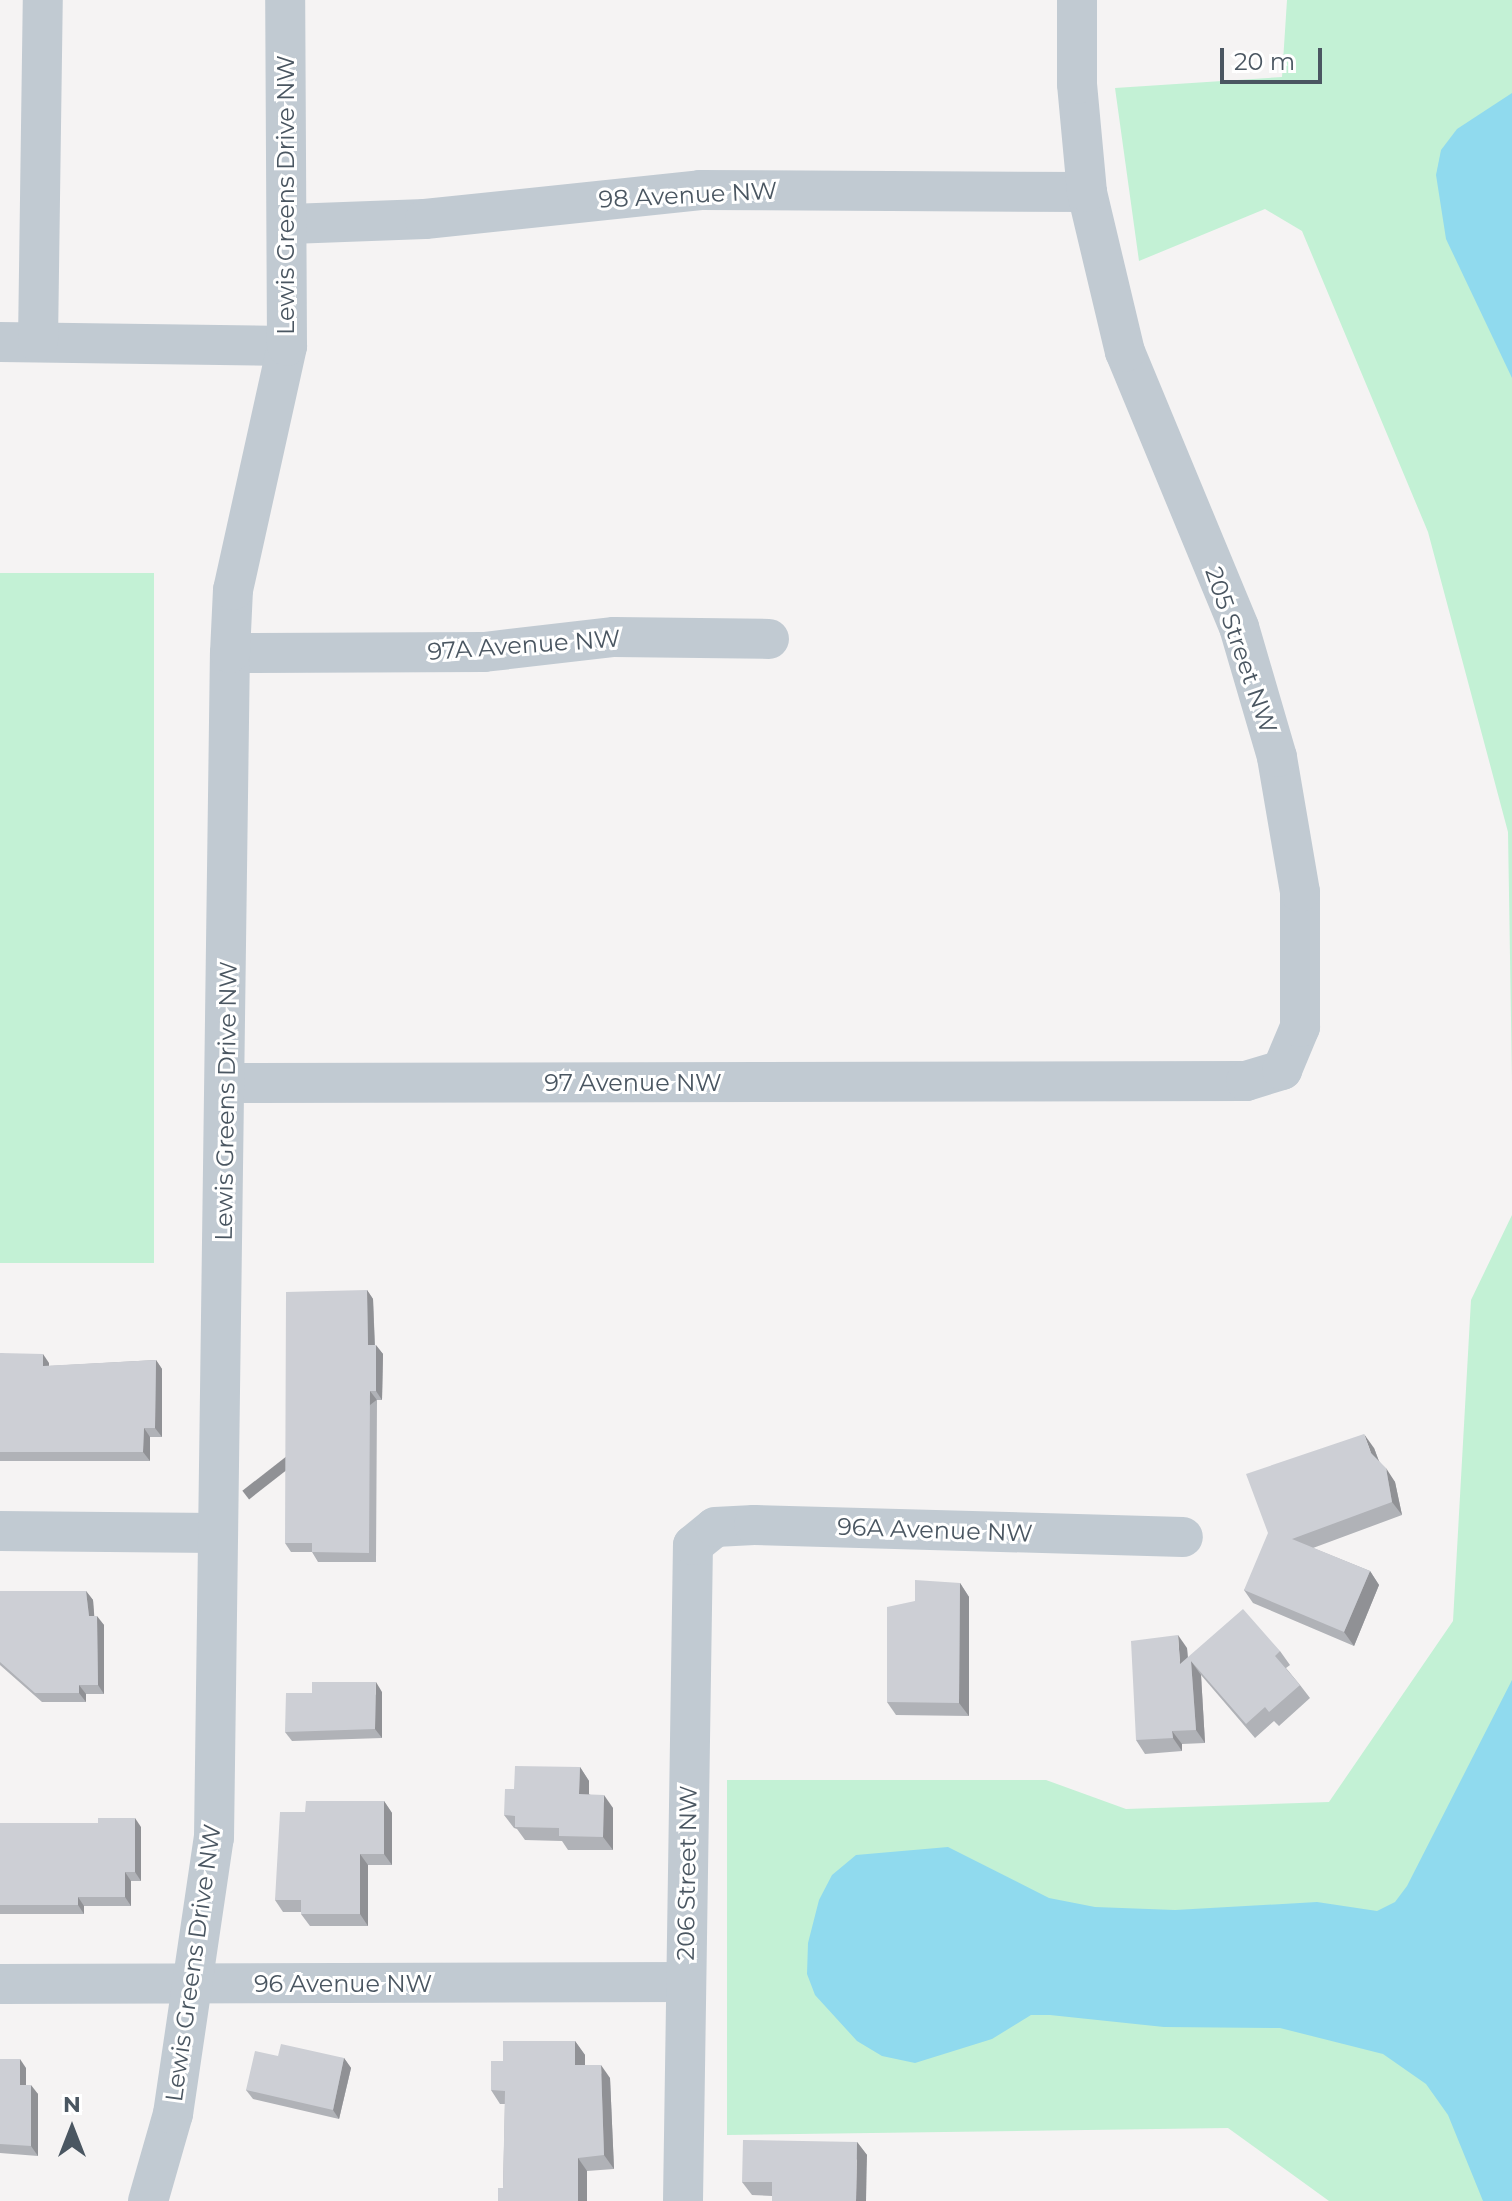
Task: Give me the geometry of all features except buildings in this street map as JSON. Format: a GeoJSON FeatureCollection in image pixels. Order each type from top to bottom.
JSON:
{"type":"FeatureCollection","features":[{"type":"Feature","properties":{"kind":"street"},"geometry":{"type":"LineString","coordinates":[[43,0],[19,342],[287,346]]}},
{"type":"Feature","properties":{"kind":"street","name":"Lewis Greens Drive NW"},"geometry":{"type":"LineString","coordinates":[[148,2201],[173,2114],[214,1838],[216,1533],[228,1083],[230,653],[233,590],[287,346],[290,224],[285,0]]}},
{"type":"Feature","properties":{"kind":"street","name":"205 Street NW"},"geometry":{"type":"LineString","coordinates":[[1037,1083],[1246,1081],[1282,1070],[1300,1027],[1300,892],[1277,757],[1239,627],[1125,352],[1087,192],[1077,84],[1077,0]]}},
{"type":"Feature","properties":{"kind":"street","name":"98 Avenue NW"},"geometry":{"type":"LineString","coordinates":[[290,224],[441,218],[700,190],[1087,192]]}},
{"type":"Feature","properties":{"kind":"street","name":"97A Avenue NW"},"geometry":{"type":"LineString","coordinates":[[230,653],[484,652],[614,637],[769,639]]}},
{"type":"Feature","properties":{"kind":"street","name":"97 Avenue NW"},"geometry":{"type":"LineString","coordinates":[[228,1083],[1037,1083]]}},
{"type":"Feature","properties":{"kind":"street","name":"96A Avenue NW"},"geometry":{"type":"LineString","coordinates":[[693,1545],[715,1527],[754,1525],[1183,1537]]}},
{"type":"Feature","properties":{"kind":"street"},"geometry":{"type":"LineString","coordinates":[[0,1531],[216,1533]]}},
{"type":"Feature","properties":{"kind":"street","name":"206 Street NW"},"geometry":{"type":"LineString","coordinates":[[683,2201],[693,1545]]}},
{"type":"Feature","properties":{"kind":"street","name":"96 Avenue NW"},"geometry":{"type":"LineString","coordinates":[[0,1984],[686,1982]]}},
{"type":"Feature","properties":{"kind":"green space"},"geometry":{"type":"Polygon","coordinates":[[[1287,0],[1512,0],[1512,1082],[1508,832],[1428,532],[1302,231],[1265,209],[1139,261],[1115,88],[1282,77],[1287,0]]]}},
{"type":"Feature","properties":{"kind":"green space"},"geometry":{"type":"Polygon","coordinates":[[[0,573],[154,573],[154,1263],[0,1263],[0,573]]]}},
{"type":"Feature","properties":{"kind":"green space"},"geometry":{"type":"Polygon","coordinates":[[[1512,1215],[1512,2201],[1329,2201],[1228,2128],[727,2135],[727,1780],[1046,1780],[1126,1809],[1329,1802],[1453,1621],[1471,1300],[1512,1215]]]}},
{"type":"Feature","properties":{"kind":"water"},"geometry":{"type":"Polygon","coordinates":[[[1512,93],[1512,378],[1446,239],[1436,175],[1441,150],[1457,129],[1512,93]]]}},
{"type":"Feature","properties":{"kind":"water"},"geometry":{"type":"Polygon","coordinates":[[[1512,1680],[1512,2201],[1483,2201],[1448,2115],[1426,2084],[1383,2054],[1280,2028],[1164,2027],[1031,2015],[992,2039],[915,2063],[882,2056],[857,2041],[815,1995],[807,1974],[808,1943],[819,1900],[832,1875],[856,1855],[948,1847],[1049,1898],[1095,1907],[1175,1910],[1317,1902],[1377,1911],[1395,1902],[1407,1886],[1512,1680]]]}}]}
